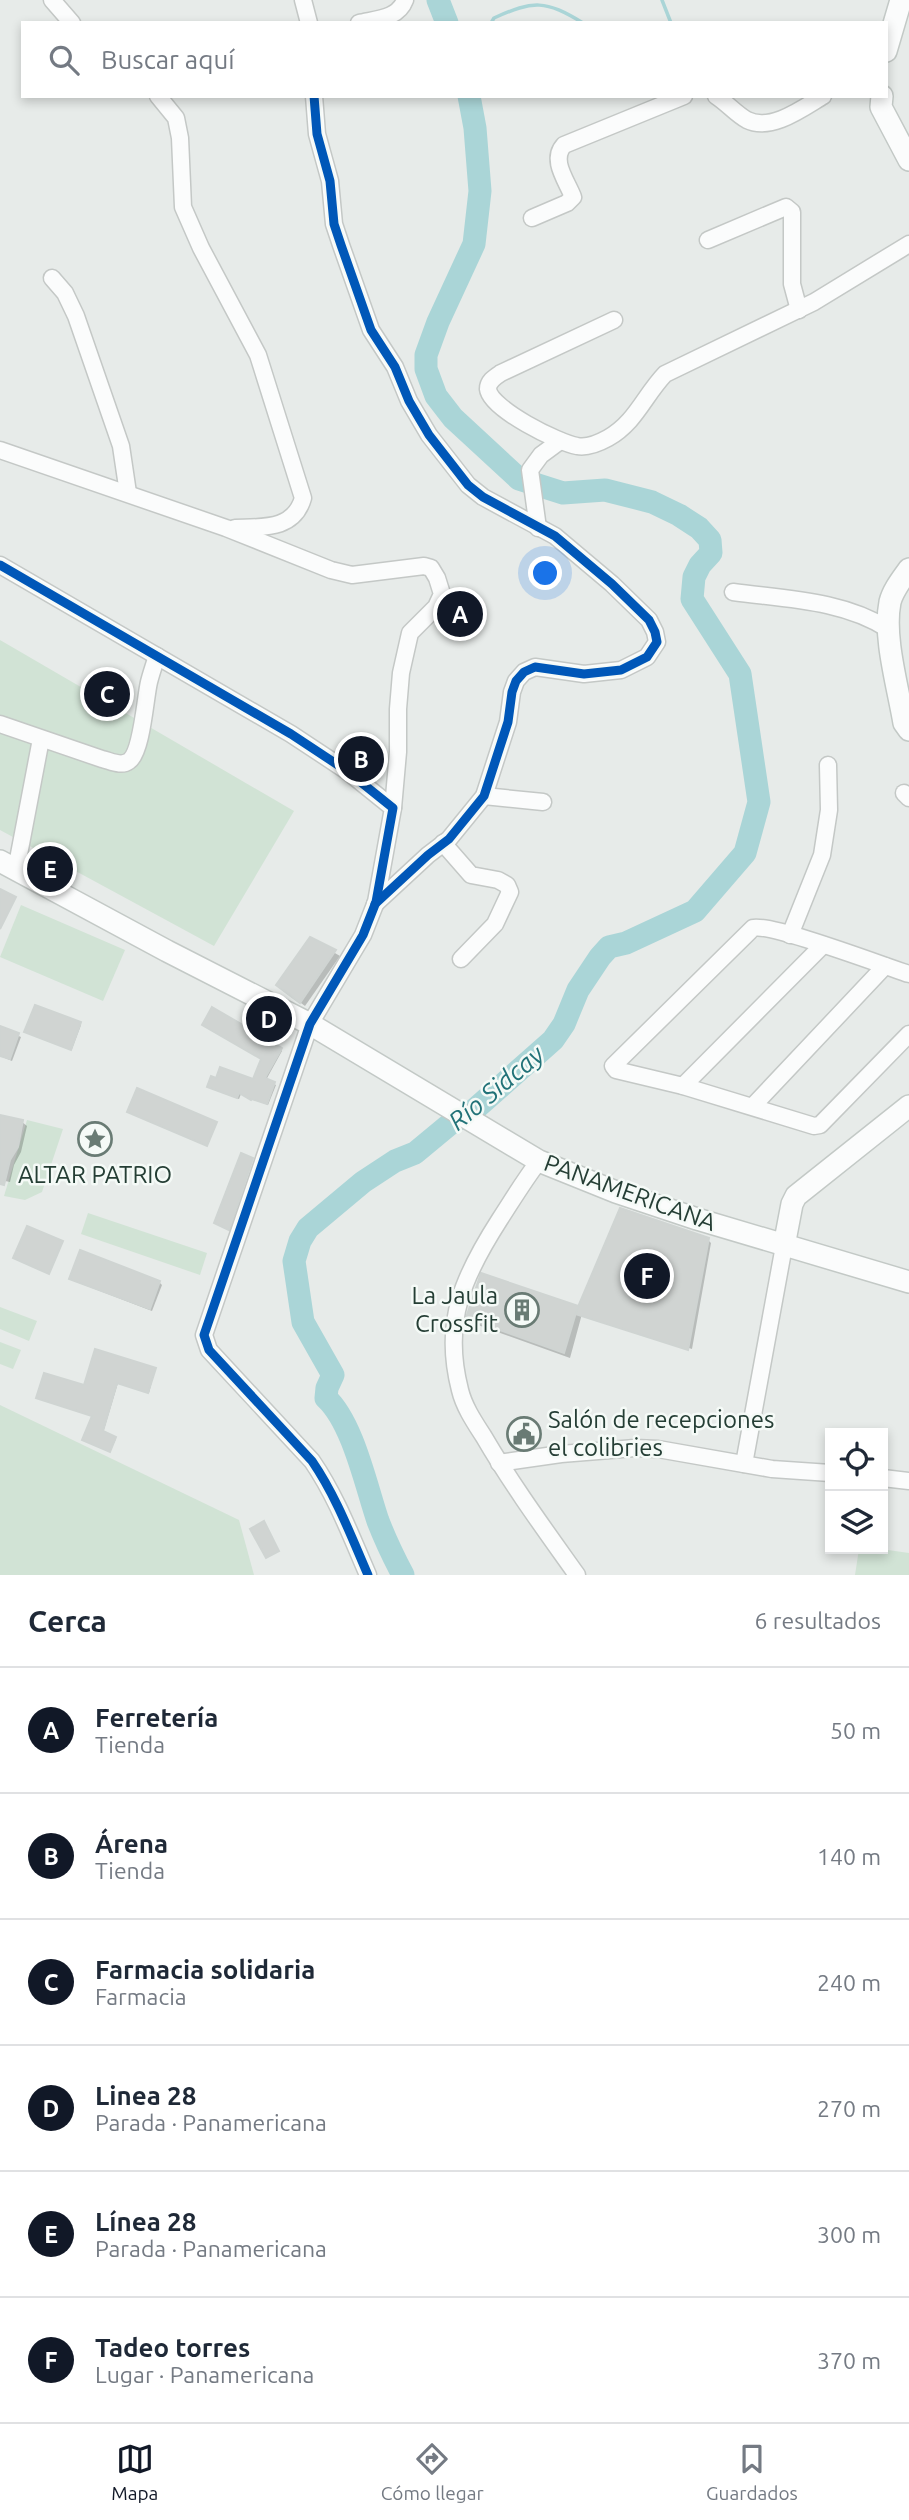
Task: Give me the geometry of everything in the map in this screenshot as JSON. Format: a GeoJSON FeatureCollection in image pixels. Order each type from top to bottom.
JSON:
{"type":"FeatureCollection","features":[{"type":"Feature","properties":{"kind":"main road"},"geometry":{"type":"LineString","coordinates":[[888,44],[901,0]]}},
{"type":"Feature","properties":{"kind":"main road"},"geometry":{"type":"LineString","coordinates":[[882,98],[881,107],[909,160]]}},
{"type":"Feature","properties":{"kind":"main road"},"geometry":{"type":"LineString","coordinates":[[907,722],[888,629],[891,602],[909,569]]}},
{"type":"Feature","properties":{"kind":"main road","name":"PANAMERICANA"},"geometry":{"type":"LineString","coordinates":[[8,866],[310,1024],[539,1161],[622,1194],[909,1282]]}},
{"type":"Feature","properties":{"kind":"main road"},"geometry":{"type":"LineString","coordinates":[[785,1246],[792,1204],[802,1190],[909,1106]]}},
{"type":"Feature","properties":{"kind":"street"},"geometry":{"type":"LineString","coordinates":[[52,0],[70,21]]}},
{"type":"Feature","properties":{"kind":"street"},"geometry":{"type":"LineString","coordinates":[[303,0],[308,21]]}},
{"type":"Feature","properties":{"kind":"street"},"geometry":{"type":"LineString","coordinates":[[368,21],[392,16],[405,0]]}},
{"type":"Feature","properties":{"kind":"street"},"geometry":{"type":"LineString","coordinates":[[160,98],[176,118],[180,138],[183,207],[201,248],[258,355],[303,498],[293,517],[275,527],[226,528]]}},
{"type":"Feature","properties":{"kind":"street"},"geometry":{"type":"LineString","coordinates":[[314,98],[317,134],[330,181],[334,223],[371,330],[395,367],[409,401],[429,435],[462,477],[483,497],[555,536],[633,604],[649,620],[656,632],[657,642],[647,657],[621,670],[584,674],[535,667],[524,672],[516,681],[512,692],[508,722],[484,796],[443,843],[375,904]]}},
{"type":"Feature","properties":{"kind":"street"},"geometry":{"type":"LineString","coordinates":[[532,218],[567,203],[573,197],[558,161],[559,152],[564,145],[679,98]]}},
{"type":"Feature","properties":{"kind":"street"},"geometry":{"type":"LineString","coordinates":[[719,98],[747,120],[763,123],[776,120],[819,98]]}},
{"type":"Feature","properties":{"kind":"street"},"geometry":{"type":"LineString","coordinates":[[708,240],[786,207],[792,212],[792,284],[799,310]]}},
{"type":"Feature","properties":{"kind":"street"},"geometry":{"type":"LineString","coordinates":[[614,320],[501,373],[490,381],[488,390],[493,400],[533,428],[560,441],[579,447],[606,439],[626,426],[653,386],[666,374],[799,310],[909,244]]}},
{"type":"Feature","properties":{"kind":"street"},"geometry":{"type":"LineString","coordinates":[[52,278],[65,293],[76,316],[121,446],[128,493]]}},
{"type":"Feature","properties":{"kind":"street"},"geometry":{"type":"LineString","coordinates":[[538,528],[530,470],[541,454],[560,441]]}},
{"type":"Feature","properties":{"kind":"street"},"geometry":{"type":"LineString","coordinates":[[0,450],[226,528],[341,572],[364,574],[424,566],[431,568],[437,578],[442,594],[440,600],[410,633],[401,673],[393,808],[375,904],[363,935],[310,1024],[204,1335],[209,1350],[322,1475],[368,1575]]}},
{"type":"Feature","properties":{"kind":"street"},"geometry":{"type":"LineString","coordinates":[[0,565],[291,734],[347,771],[393,808]]}},
{"type":"Feature","properties":{"kind":"street"},"geometry":{"type":"LineString","coordinates":[[733,592],[843,608],[869,617],[888,629]]}},
{"type":"Feature","properties":{"kind":"street"},"geometry":{"type":"LineString","coordinates":[[0,724],[119,764],[131,760],[157,656]]}},
{"type":"Feature","properties":{"kind":"street"},"geometry":{"type":"LineString","coordinates":[[8,866],[41,739]]}},
{"type":"Feature","properties":{"kind":"street"},"geometry":{"type":"LineString","coordinates":[[790,935],[822,855],[829,810],[828,765]]}},
{"type":"Feature","properties":{"kind":"street"},"geometry":{"type":"LineString","coordinates":[[484,796],[543,802]]}},
{"type":"Feature","properties":{"kind":"street"},"geometry":{"type":"LineString","coordinates":[[443,843],[471,875],[498,880],[508,885],[510,892],[495,924],[461,959]]}},
{"type":"Feature","properties":{"kind":"street"},"geometry":{"type":"LineString","coordinates":[[909,975],[790,935],[763,927],[753,928],[613,1066],[616,1070],[683,1086],[814,1126],[820,1125],[909,1034]]}},
{"type":"Feature","properties":{"kind":"street"},"geometry":{"type":"LineString","coordinates":[[683,1086],[823,945]]}},
{"type":"Feature","properties":{"kind":"street"},"geometry":{"type":"LineString","coordinates":[[753,1106],[885,966]]}},
{"type":"Feature","properties":{"kind":"street"},"geometry":{"type":"LineString","coordinates":[[539,1161],[473,1262],[454,1318],[454,1344],[460,1390],[470,1415],[499,1463],[577,1575]]}},
{"type":"Feature","properties":{"kind":"street"},"geometry":{"type":"LineString","coordinates":[[744,1464],[785,1246]]}},
{"type":"Feature","properties":{"kind":"street"},"geometry":{"type":"LineString","coordinates":[[499,1463],[561,1454],[635,1448],[658,1449],[772,1469],[825,1473]]}},
{"type":"Feature","properties":{"kind":"street"},"geometry":{"type":"LineString","coordinates":[[888,1478],[909,1480]]}},
{"type":"Feature","properties":{"kind":"green space"},"geometry":{"type":"Polygon","coordinates":[[[0,640],[294,811],[214,946],[0,830],[0,640]]]}},
{"type":"Feature","properties":{"kind":"green space"},"geometry":{"type":"Polygon","coordinates":[[[21,905],[125,950],[103,1001],[0,957],[21,905]]]}},
{"type":"Feature","properties":{"kind":"green space"},"geometry":{"type":"Polygon","coordinates":[[[27,1120],[63,1129],[42,1192],[25,1200],[4,1196],[27,1120]]]}},
{"type":"Feature","properties":{"kind":"green space"},"geometry":{"type":"Polygon","coordinates":[[[88,1213],[207,1253],[200,1275],[81,1234],[88,1213]]]}},
{"type":"Feature","properties":{"kind":"green space"},"geometry":{"type":"Polygon","coordinates":[[[0,1307],[37,1321],[29,1341],[0,1329],[0,1307]]]}},
{"type":"Feature","properties":{"kind":"green space"},"geometry":{"type":"Polygon","coordinates":[[[0,1342],[21,1350],[13,1369],[0,1364],[0,1342]]]}},
{"type":"Feature","properties":{"kind":"green space"},"geometry":{"type":"Polygon","coordinates":[[[0,1405],[239,1520],[254,1575],[0,1575],[0,1405]]]}},
{"type":"Feature","properties":{"kind":"green space"},"geometry":{"type":"Polygon","coordinates":[[[888,1550],[909,1553],[909,1575],[855,1575],[858,1554],[888,1554],[888,1550]]]}},
{"type":"Feature","properties":{"kind":"building"},"geometry":{"type":"Polygon","coordinates":[[[0,889],[16,897],[0,929],[0,889]]]}},
{"type":"Feature","properties":{"kind":"building"},"geometry":{"type":"Polygon","coordinates":[[[310,937],[336,950],[300,1003],[276,985],[310,937]]]}},
{"type":"Feature","properties":{"kind":"building"},"geometry":{"type":"Polygon","coordinates":[[[35,1005],[81,1022],[71,1050],[24,1032],[35,1005]]]}},
{"type":"Feature","properties":{"kind":"building"},"geometry":{"type":"Polygon","coordinates":[[[212,1007],[282,1048],[265,1078],[275,1082],[267,1104],[251,1100],[239,1093],[237,1098],[207,1087],[211,1076],[216,1078],[220,1067],[253,1079],[261,1059],[202,1025],[212,1007]]]}},
{"type":"Feature","properties":{"kind":"building"},"geometry":{"type":"Polygon","coordinates":[[[0,1026],[19,1033],[10,1059],[0,1056],[0,1026]]]}},
{"type":"Feature","properties":{"kind":"building"},"geometry":{"type":"Polygon","coordinates":[[[137,1088],[217,1122],[207,1146],[127,1112],[137,1088]]]}},
{"type":"Feature","properties":{"kind":"building"},"geometry":{"type":"Polygon","coordinates":[[[0,1115],[23,1120],[18,1147],[10,1160],[4,1185],[0,1184],[0,1115]]]}},
{"type":"Feature","properties":{"kind":"building"},"geometry":{"type":"Polygon","coordinates":[[[241,1153],[253,1158],[229,1230],[214,1223],[241,1153]]]}},
{"type":"Feature","properties":{"kind":"building"},"geometry":{"type":"Polygon","coordinates":[[[620,1208],[709,1238],[688,1350],[575,1314],[620,1208]]]}},
{"type":"Feature","properties":{"kind":"building"},"geometry":{"type":"Polygon","coordinates":[[[27,1226],[63,1241],[49,1274],[13,1258],[27,1226]]]}},
{"type":"Feature","properties":{"kind":"building"},"geometry":{"type":"Polygon","coordinates":[[[80,1250],[160,1281],[150,1309],[69,1279],[80,1250]]]}},
{"type":"Feature","properties":{"kind":"building","name":"La Jaula Crossfit"},"geometry":{"type":"Polygon","coordinates":[[[481,1273],[578,1306],[564,1353],[466,1318],[481,1273]]]}},
{"type":"Feature","properties":{"kind":"building"},"geometry":{"type":"Polygon","coordinates":[[[95,1349],[156,1368],[148,1393],[117,1383],[103,1431],[116,1437],[110,1452],[82,1440],[92,1416],[36,1398],[44,1373],[84,1385],[95,1349]]]}},
{"type":"Feature","properties":{"kind":"building"},"geometry":{"type":"Polygon","coordinates":[[[264,1521],[279,1551],[266,1558],[250,1529],[264,1521]]]}},
{"type":"Feature","properties":{"kind":"waterway","name":"Río Sidcay"},"geometry":{"type":"LineString","coordinates":[[438,0],[446,21]]}},
{"type":"Feature","properties":{"kind":"waterway"},"geometry":{"type":"LineString","coordinates":[[662,0],[670,21]]}},
{"type":"Feature","properties":{"kind":"waterway"},"geometry":{"type":"LineString","coordinates":[[492,21],[519,8],[539,5],[559,10],[579,21]]}},
{"type":"Feature","properties":{"kind":"waterway","name":"Río Sidcay"},"geometry":{"type":"LineString","coordinates":[[403,1575],[378,1521],[351,1439],[344,1423],[326,1398],[333,1375],[303,1322],[294,1261],[300,1241],[308,1228],[363,1182],[395,1161],[415,1153],[450,1124],[474,1110],[553,1040],[564,1024],[578,990],[609,947],[626,943],[695,911],[745,853],[759,802],[740,674],[692,599],[694,577],[711,553],[710,540],[699,528],[652,502],[605,490],[563,493],[519,479],[453,418],[436,396],[426,369],[426,355],[474,244],[480,191],[475,128],[469,98]]}},
{"type":"Feature","properties":{"kind":"cycle path"},"geometry":{"type":"LineString","coordinates":[[314,98],[317,134],[330,181],[334,224],[341,245],[371,330],[395,367],[409,401],[429,435],[468,485],[483,497],[555,536],[612,584],[649,620],[657,642],[647,657],[621,670],[584,674],[535,667],[524,672],[516,681],[512,692],[508,722],[484,796],[449,839],[375,904]]}},
{"type":"Feature","properties":{"kind":"cycle path"},"geometry":{"type":"LineString","coordinates":[[0,565],[291,734],[347,771],[393,808],[376,902],[363,935],[310,1024],[204,1335],[209,1350],[321,1474],[368,1575]]}},
{"type":"Feature","properties":{"kind":"place","name":"Ferretería"},"geometry":{"type":"Point","coordinates":[460,614]}},
{"type":"Feature","properties":{"kind":"place","name":"Farmacia solidaria"},"geometry":{"type":"Point","coordinates":[107,694]}},
{"type":"Feature","properties":{"kind":"place","name":"Árena"},"geometry":{"type":"Point","coordinates":[361,759]}},
{"type":"Feature","properties":{"kind":"place","name":"Línea 28"},"geometry":{"type":"Point","coordinates":[50,869]}},
{"type":"Feature","properties":{"kind":"place","name":"Linea 28"},"geometry":{"type":"Point","coordinates":[269,1019]}},
{"type":"Feature","properties":{"kind":"place","name":"ALTAR PATRIO"},"geometry":{"type":"Point","coordinates":[95,1139]}},
{"type":"Feature","properties":{"kind":"place","name":"Tadeo torres"},"geometry":{"type":"Point","coordinates":[647,1276]}},
{"type":"Feature","properties":{"kind":"place","name":"La Jaula Crossfit"},"geometry":{"type":"Point","coordinates":[522,1310]}},
{"type":"Feature","properties":{"kind":"place","name":"Salón de recepciones el colibries"},"geometry":{"type":"Point","coordinates":[524,1434]}}]}
